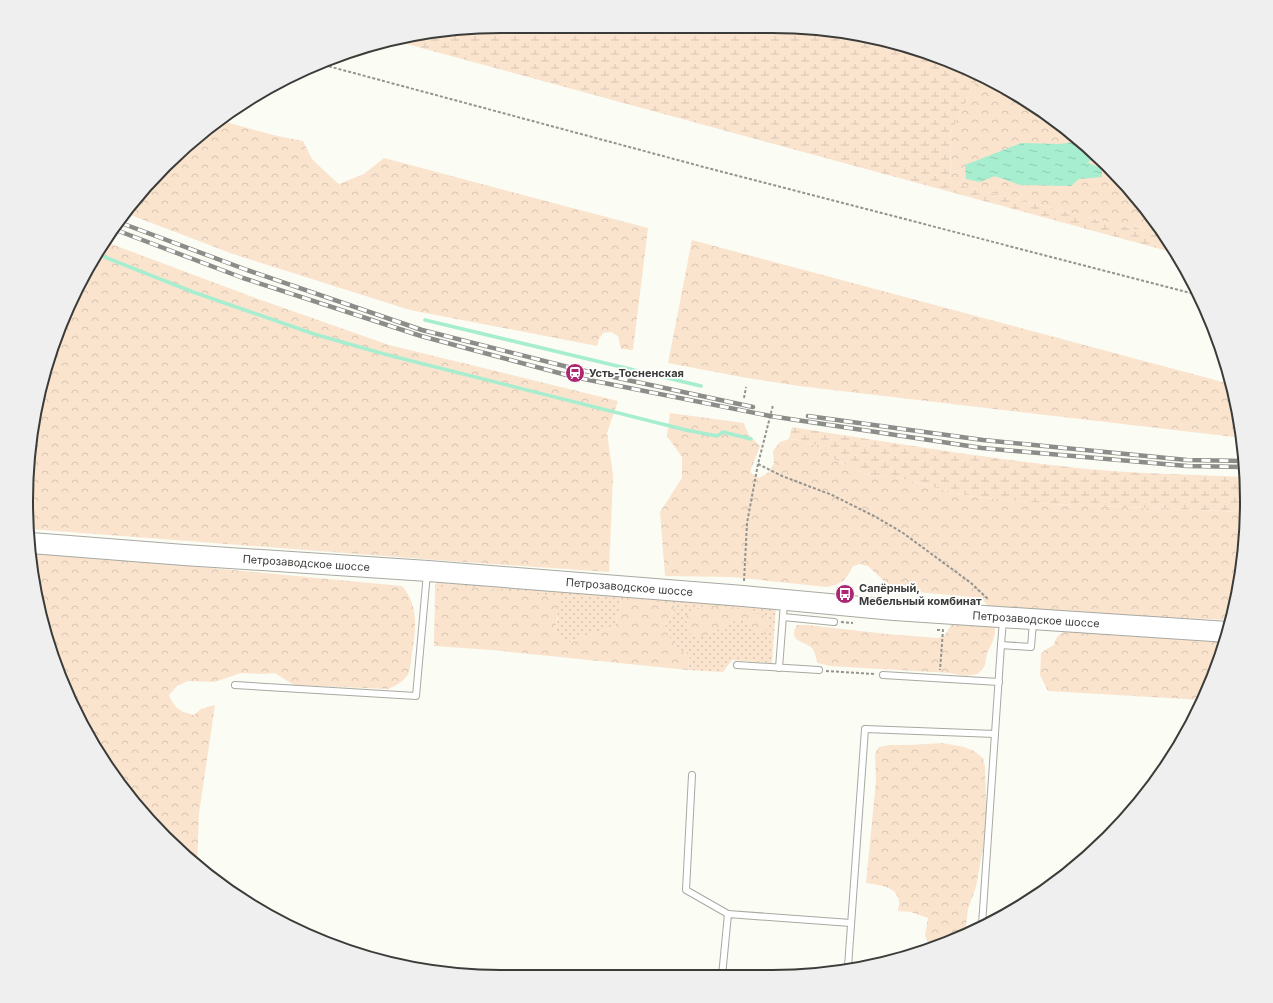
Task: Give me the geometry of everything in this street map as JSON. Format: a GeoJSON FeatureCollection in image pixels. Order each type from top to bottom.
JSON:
{"type":"FeatureCollection","features":[{"type":"Feature","properties":{"kind":"main road","name":"Петрозаводское шоссе"},"geometry":{"type":"LineString","coordinates":[[35,543],[184,555],[428,571],[743,596],[784,609],[894,610],[1034,618],[1221,632]]}},
{"type":"Feature","properties":{"kind":"lane"},"geometry":{"type":"LineString","coordinates":[[235,685],[416,696],[428,571]]}},
{"type":"Feature","properties":{"kind":"lane"},"geometry":{"type":"LineString","coordinates":[[779,668],[784,609],[834,622]]}},
{"type":"Feature","properties":{"kind":"lane"},"geometry":{"type":"LineString","coordinates":[[982,920],[1003,617]]}},
{"type":"Feature","properties":{"kind":"lane"},"geometry":{"type":"LineString","coordinates":[[1001,645],[1031,647],[1034,618]]}},
{"type":"Feature","properties":{"kind":"lane"},"geometry":{"type":"LineString","coordinates":[[737,665],[819,670]]}},
{"type":"Feature","properties":{"kind":"lane"},"geometry":{"type":"LineString","coordinates":[[882,675],[999,682]]}},
{"type":"Feature","properties":{"kind":"lane"},"geometry":{"type":"LineString","coordinates":[[848,963],[865,729],[995,734]]}},
{"type":"Feature","properties":{"kind":"lane"},"geometry":{"type":"LineString","coordinates":[[692,775],[686,890],[728,914],[851,923]]}},
{"type":"Feature","properties":{"kind":"lane"},"geometry":{"type":"LineString","coordinates":[[723,970],[728,914]]}},
{"type":"Feature","properties":{"kind":"path"},"geometry":{"type":"LineString","coordinates":[[329,66],[692,164],[1192,293]]}},
{"type":"Feature","properties":{"kind":"path"},"geometry":{"type":"LineString","coordinates":[[744,398],[746,387]]}},
{"type":"Feature","properties":{"kind":"path"},"geometry":{"type":"LineString","coordinates":[[743,596],[747,523],[758,464],[772,405]]}},
{"type":"Feature","properties":{"kind":"path"},"geometry":{"type":"LineString","coordinates":[[758,464],[788,478],[832,494],[903,533],[971,583],[985,595],[1003,617]]}},
{"type":"Feature","properties":{"kind":"path"},"geometry":{"type":"LineString","coordinates":[[834,622],[858,623]]}},
{"type":"Feature","properties":{"kind":"path"},"geometry":{"type":"LineString","coordinates":[[935,630],[943,630],[939,678]]}},
{"type":"Feature","properties":{"kind":"path"},"geometry":{"type":"LineString","coordinates":[[819,670],[882,675]]}},
{"type":"Feature","properties":{"kind":"green space"},"geometry":{"type":"Polygon","coordinates":[[[502,33],[772,33],[833,37],[893,49],[922,58],[977,80],[950,134],[951,183],[1156,234],[1167,251],[404,43],[440,37],[502,33]]]}},
{"type":"Feature","properties":{"kind":"green space"},"geometry":{"type":"Polygon","coordinates":[[[977,80],[979,81],[1032,112],[1080,149],[1103,170],[1124,193],[1156,234],[951,183],[950,134],[977,80]]]}},
{"type":"Feature","properties":{"kind":"green space"},"geometry":{"type":"Polygon","coordinates":[[[227,122],[273,135],[303,141],[312,159],[339,184],[364,174],[384,158],[648,228],[633,350],[621,349],[618,336],[611,332],[603,333],[597,346],[410,310],[233,254],[131,215],[170,170],[193,149],[227,122]]]}},
{"type":"Feature","properties":{"kind":"green space"},"geometry":{"type":"Polygon","coordinates":[[[692,240],[1225,383],[1236,437],[799,386],[668,363],[692,240]]]}},
{"type":"Feature","properties":{"kind":"green space"},"geometry":{"type":"Polygon","coordinates":[[[110,244],[250,296],[389,345],[618,401],[607,433],[613,475],[609,572],[34,529],[34,471],[37,440],[49,380],[58,351],[81,294],[110,244]]]}},
{"type":"Feature","properties":{"kind":"green space"},"geometry":{"type":"Polygon","coordinates":[[[670,413],[744,423],[748,434],[760,446],[750,472],[759,478],[769,472],[774,463],[773,451],[780,442],[789,439],[819,445],[834,459],[864,474],[896,477],[975,497],[1050,504],[1240,512],[1236,563],[1225,620],[1106,615],[988,606],[981,598],[896,590],[868,566],[860,564],[853,566],[843,581],[827,587],[732,577],[665,576],[660,512],[682,478],[682,457],[667,436],[670,413]]]}},
{"type":"Feature","properties":{"kind":"green space"},"geometry":{"type":"Polygon","coordinates":[[[792,427],[970,455],[1042,464],[1140,473],[1239,477],[1240,512],[1050,504],[976,497],[896,477],[864,474],[834,459],[819,445],[789,439],[792,427]]]}},
{"type":"Feature","properties":{"kind":"green space"},"geometry":{"type":"Polygon","coordinates":[[[36,551],[402,586],[407,594],[414,610],[415,618],[415,635],[411,665],[406,678],[388,689],[294,685],[275,673],[241,673],[214,682],[188,681],[177,686],[169,695],[173,703],[181,711],[194,715],[201,709],[215,705],[199,814],[197,858],[170,833],[149,810],[112,762],[81,709],[58,652],[42,593],[36,551]]]}},
{"type":"Feature","properties":{"kind":"green space"},"geometry":{"type":"Polygon","coordinates":[[[440,577],[776,606],[772,663],[732,660],[723,672],[688,670],[690,653],[678,650],[668,635],[665,625],[672,614],[675,605],[622,598],[615,626],[567,643],[555,633],[558,617],[446,584],[435,593],[435,585],[440,577]]]}},
{"type":"Feature","properties":{"kind":"green space"},"geometry":{"type":"Polygon","coordinates":[[[445,584],[560,597],[555,633],[567,643],[615,626],[622,598],[638,598],[675,605],[672,614],[665,625],[668,635],[678,650],[690,653],[688,670],[492,650],[434,646],[435,593],[445,584]]]}},
{"type":"Feature","properties":{"kind":"green space"},"geometry":{"type":"Polygon","coordinates":[[[706,605],[752,609],[756,613],[766,616],[766,634],[755,631],[747,622],[737,620],[706,636],[695,637],[690,635],[686,622],[687,614],[706,605]]]}},
{"type":"Feature","properties":{"kind":"green space"},"geometry":{"type":"Polygon","coordinates":[[[952,623],[992,624],[995,627],[995,634],[987,653],[985,665],[977,674],[966,676],[949,673],[830,666],[818,663],[812,648],[798,640],[794,635],[797,625],[807,625],[938,638],[945,635],[952,623]]]}},
{"type":"Feature","properties":{"kind":"green space"},"geometry":{"type":"Polygon","coordinates":[[[1079,629],[1218,642],[1196,700],[1048,691],[1040,675],[1041,654],[1054,645],[1055,640],[1060,634],[1079,629]]]}},
{"type":"Feature","properties":{"kind":"green space"},"geometry":{"type":"Polygon","coordinates":[[[942,743],[964,747],[974,751],[983,758],[985,767],[988,820],[976,887],[968,909],[966,928],[928,943],[925,935],[928,918],[911,912],[898,911],[899,902],[898,896],[895,892],[886,887],[866,883],[876,781],[875,753],[879,747],[890,745],[942,743]]]}},
{"type":"Feature","properties":{"kind":"water"},"geometry":{"type":"Polygon","coordinates":[[[1072,142],[1092,160],[1087,162],[1102,169],[1102,177],[1079,179],[1071,186],[1020,185],[995,176],[980,182],[966,179],[965,165],[1021,143],[1060,144],[1072,142]]]}},
{"type":"Feature","properties":{"kind":"waterway"},"geometry":{"type":"LineString","coordinates":[[103,256],[193,292],[314,334],[384,354],[686,430],[717,436],[723,432],[751,439]]}},
{"type":"Feature","properties":{"kind":"waterway"},"geometry":{"type":"LineString","coordinates":[[425,320],[701,386]]}},
{"type":"Feature","properties":{"kind":"railway"},"geometry":{"type":"LineString","coordinates":[[124,224],[247,270],[422,330],[576,369],[753,407]]}},
{"type":"Feature","properties":{"kind":"railway"},"geometry":{"type":"LineString","coordinates":[[119,231],[243,278],[421,336],[574,377],[770,416],[982,448],[1187,466],[1239,467]]}},
{"type":"Feature","properties":{"kind":"railway"},"geometry":{"type":"LineString","coordinates":[[808,416],[983,440],[1187,460],[1238,461]]}},
{"type":"Feature","properties":{"kind":"place","name":"Усть-Тосненская"},"geometry":{"type":"Point","coordinates":[575,373]}},
{"type":"Feature","properties":{"kind":"place","name":"Сапёрный, Мебельный комбинат"},"geometry":{"type":"Point","coordinates":[845,594]}}]}
